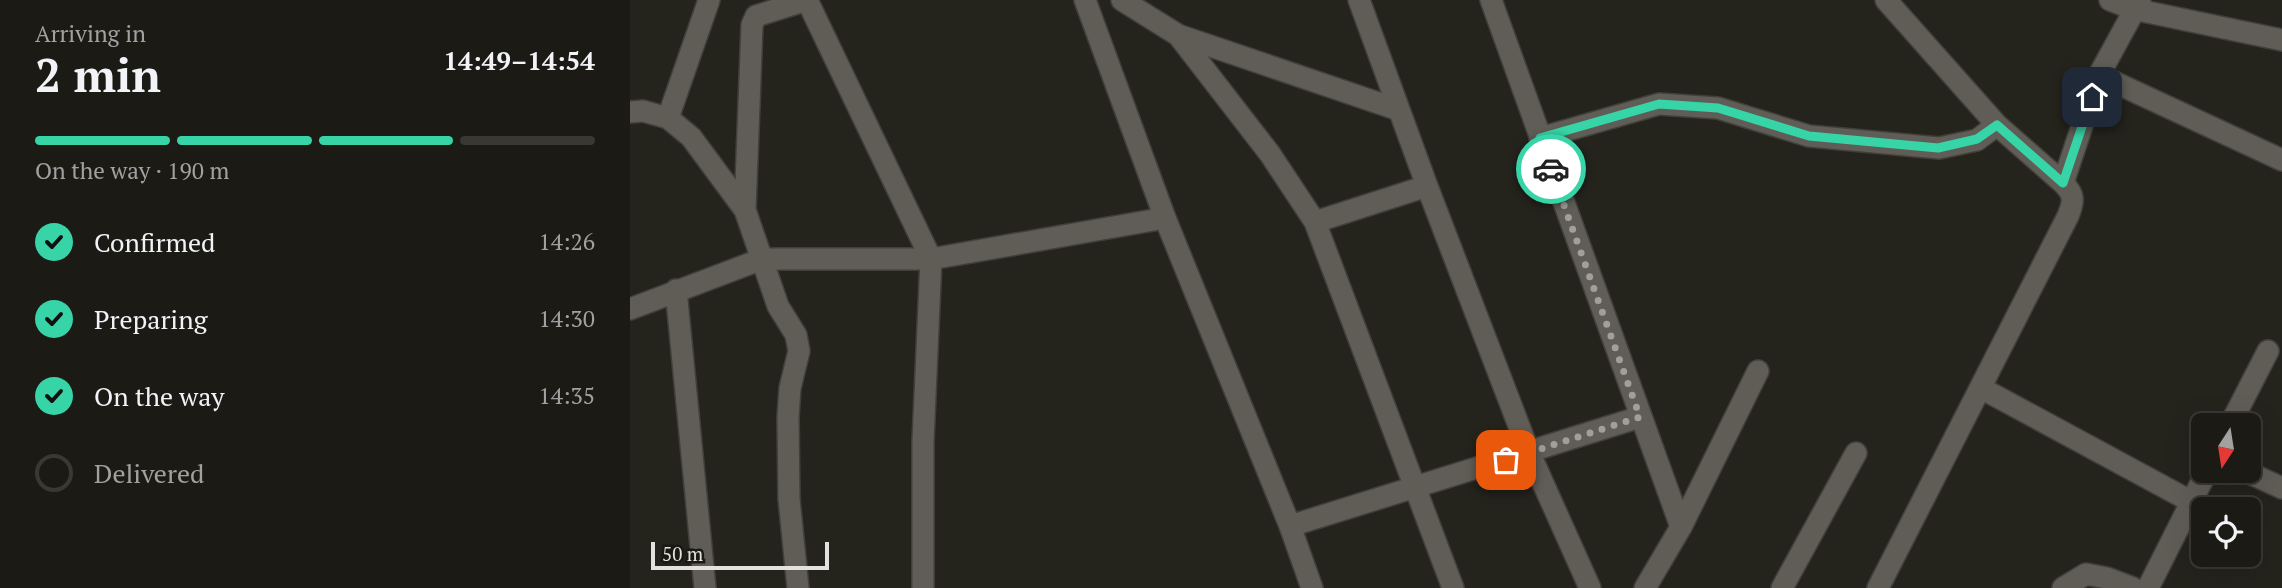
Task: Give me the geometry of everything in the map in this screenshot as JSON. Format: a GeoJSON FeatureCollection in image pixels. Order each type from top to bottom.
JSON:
{"type":"FeatureCollection","features":[{"type":"Feature","properties":{"kind":"street"},"geometry":{"type":"LineString","coordinates":[[668,118],[709,0]]}},
{"type":"Feature","properties":{"kind":"street"},"geometry":{"type":"LineString","coordinates":[[745,210],[752,25],[756,16],[807,0],[931,259],[923,441],[923,588]]}},
{"type":"Feature","properties":{"kind":"street"},"geometry":{"type":"LineString","coordinates":[[1085,0],[1165,218],[1290,526],[1312,588]]}},
{"type":"Feature","properties":{"kind":"street"},"geometry":{"type":"LineString","coordinates":[[1122,0],[1178,35],[1399,110]]}},
{"type":"Feature","properties":{"kind":"street"},"geometry":{"type":"LineString","coordinates":[[1359,0],[1529,452],[1590,588]]}},
{"type":"Feature","properties":{"kind":"street"},"geometry":{"type":"LineString","coordinates":[[1491,0],[1681,527]]}},
{"type":"Feature","properties":{"kind":"street"},"geometry":{"type":"LineString","coordinates":[[1878,588],[2068,216],[2074,199],[2072,192],[2063,183],[1997,125],[1886,0]]}},
{"type":"Feature","properties":{"kind":"street"},"geometry":{"type":"LineString","coordinates":[[2110,0],[2282,40]]}},
{"type":"Feature","properties":{"kind":"street"},"geometry":{"type":"LineString","coordinates":[[2063,183],[2099,75],[2136,4]]}},
{"type":"Feature","properties":{"kind":"street"},"geometry":{"type":"LineString","coordinates":[[1178,35],[1270,154],[1315,222],[1453,588]]}},
{"type":"Feature","properties":{"kind":"street"},"geometry":{"type":"LineString","coordinates":[[2099,75],[2280,155]]}},
{"type":"Feature","properties":{"kind":"street"},"geometry":{"type":"LineString","coordinates":[[1540,138],[1659,104],[1718,108],[1809,136],[1938,148],[1977,139],[1997,125]]}},
{"type":"Feature","properties":{"kind":"street"},"geometry":{"type":"LineString","coordinates":[[630,112],[643,111],[668,118],[691,137],[745,210],[778,306],[796,335],[799,351],[790,388],[788,417],[789,499],[798,588]]}},
{"type":"Feature","properties":{"kind":"street"},"geometry":{"type":"LineString","coordinates":[[1315,222],[1427,186]]}},
{"type":"Feature","properties":{"kind":"street"},"geometry":{"type":"LineString","coordinates":[[635,302],[762,258],[931,259],[1165,218]]}},
{"type":"Feature","properties":{"kind":"street"},"geometry":{"type":"LineString","coordinates":[[676,290],[705,588]]}},
{"type":"Feature","properties":{"kind":"street"},"geometry":{"type":"LineString","coordinates":[[2236,413],[2268,351]]}},
{"type":"Feature","properties":{"kind":"street"},"geometry":{"type":"LineString","coordinates":[[1645,588],[1681,527],[1758,371]]}},
{"type":"Feature","properties":{"kind":"street"},"geometry":{"type":"LineString","coordinates":[[1981,388],[2191,501]]}},
{"type":"Feature","properties":{"kind":"street"},"geometry":{"type":"LineString","coordinates":[[1290,526],[1640,417]]}},
{"type":"Feature","properties":{"kind":"street"},"geometry":{"type":"LineString","coordinates":[[1782,588],[1856,453]]}},
{"type":"Feature","properties":{"kind":"street"},"geometry":{"type":"LineString","coordinates":[[2261,478],[2282,488]]}},
{"type":"Feature","properties":{"kind":"street"},"geometry":{"type":"LineString","coordinates":[[2148,588],[2191,504]]}},
{"type":"Feature","properties":{"kind":"street"},"geometry":{"type":"LineString","coordinates":[[2063,588],[2086,574],[2107,578],[2133,588]]}},
{"type":"Feature","properties":{"kind":"way so far"},"geometry":{"type":"LineString","coordinates":[[1506,460],[1640,417],[1551,169]]}},
{"type":"Feature","properties":{"kind":"route"},"geometry":{"type":"LineString","coordinates":[[1551,169],[1540,138],[1659,104],[1718,108],[1809,136],[1938,148],[1977,139],[1997,125],[2063,183],[2092,97]]}}]}
